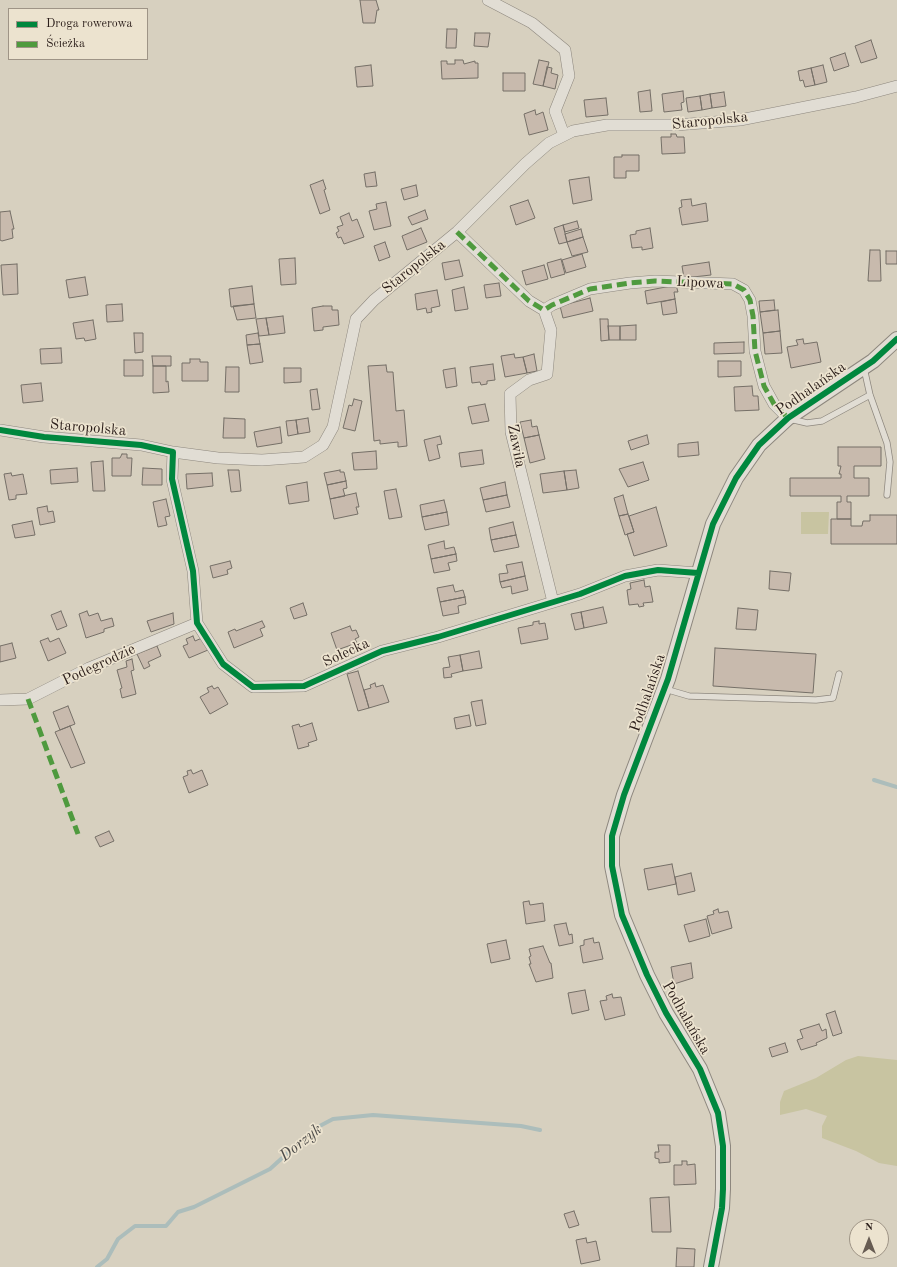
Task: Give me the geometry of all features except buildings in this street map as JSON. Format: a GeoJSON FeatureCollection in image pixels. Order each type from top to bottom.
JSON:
{"type":"FeatureCollection","features":[{"type":"Feature","properties":{"kind":"street"},"geometry":{"type":"LineString","coordinates":[[488,0],[532,23],[564,50],[569,76],[555,111],[564,135]]}},
{"type":"Feature","properties":{"kind":"street","name":"Staropolska"},"geometry":{"type":"LineString","coordinates":[[0,430],[44,437],[141,445],[173,452],[218,458],[262,460],[304,457],[323,445],[333,427],[356,319],[374,300],[457,232],[525,164],[549,143],[573,131],[607,125],[676,126],[740,120],[856,97],[897,86]]}},
{"type":"Feature","properties":{"kind":"street"},"geometry":{"type":"LineString","coordinates":[[457,232],[529,301],[544,310]]}},
{"type":"Feature","properties":{"kind":"street","name":"Lipowa"},"geometry":{"type":"LineString","coordinates":[[544,310],[552,305],[590,289],[630,283],[654,281],[734,284],[744,290],[750,300],[753,316],[755,351],[764,386],[774,404],[788,418]]}},
{"type":"Feature","properties":{"kind":"street","name":"Zawiła"},"geometry":{"type":"LineString","coordinates":[[544,310],[551,330],[547,374],[529,380],[510,394],[511,432],[553,602]]}},
{"type":"Feature","properties":{"kind":"street","name":"Podhalańska"},"geometry":{"type":"LineString","coordinates":[[711,1267],[722,1202],[723,1146],[718,1113],[710,1090],[700,1069],[666,1013],[646,975],[622,915],[612,866],[612,836],[615,820],[665,689],[713,524],[736,478],[759,445],[788,418],[864,368],[883,353],[897,339]]}},
{"type":"Feature","properties":{"kind":"street","name":"Sołecka"},"geometry":{"type":"LineString","coordinates":[[173,452],[172,479],[193,571],[198,623],[223,664],[253,687],[304,686],[382,651],[438,637],[580,594],[625,576],[658,570],[698,573]]}},
{"type":"Feature","properties":{"kind":"street","name":"Podegrodzie"},"geometry":{"type":"LineString","coordinates":[[0,700],[28,700],[89,668],[198,623]]}},
{"type":"Feature","properties":{"kind":"lane"},"geometry":{"type":"LineString","coordinates":[[864,368],[870,395],[887,443],[890,462],[887,495]]}},
{"type":"Feature","properties":{"kind":"lane"},"geometry":{"type":"LineString","coordinates":[[788,418],[807,424],[822,421],[870,395]]}},
{"type":"Feature","properties":{"kind":"lane"},"geometry":{"type":"LineString","coordinates":[[665,689],[688,696],[816,700],[833,698],[839,674]]}},
{"type":"Feature","properties":{"kind":"shaded area"},"geometry":{"type":"Polygon","coordinates":[[[801,512],[829,512],[828,534],[801,534],[801,512]]]}},
{"type":"Feature","properties":{"kind":"shaded area"},"geometry":{"type":"Polygon","coordinates":[[[858,1056],[897,1060],[897,1166],[879,1163],[856,1151],[822,1138],[822,1126],[827,1116],[806,1109],[780,1115],[780,1102],[784,1091],[816,1078],[846,1060],[858,1056]]]}},
{"type":"Feature","properties":{"kind":"waterway"},"geometry":{"type":"LineString","coordinates":[[874,780],[897,787]]}},
{"type":"Feature","properties":{"kind":"waterway","name":"Dorzyk"},"geometry":{"type":"LineString","coordinates":[[97,1267],[107,1259],[118,1239],[135,1226],[166,1226],[178,1212],[194,1207],[270,1169],[314,1129],[333,1119],[373,1115],[521,1126],[540,1130]]}},
{"type":"Feature","properties":{"kind":"marked path"},"geometry":{"type":"LineString","coordinates":[[457,232],[529,301],[544,310],[552,305],[590,289],[630,283],[655,281],[733,284],[744,290],[750,300],[753,316],[755,351],[764,386],[774,404],[788,418]]}},
{"type":"Feature","properties":{"kind":"marked path"},"geometry":{"type":"LineString","coordinates":[[28,699],[78,834]]}},
{"type":"Feature","properties":{"kind":"cycle path"},"geometry":{"type":"LineString","coordinates":[[711,1267],[722,1208],[723,1189],[723,1146],[718,1113],[700,1069],[666,1013],[647,975],[622,915],[612,866],[612,836],[624,795],[668,679],[713,524],[736,478],[759,445],[788,418],[873,361],[897,339]]}},
{"type":"Feature","properties":{"kind":"cycle path"},"geometry":{"type":"LineString","coordinates":[[0,430],[44,437],[141,445],[173,452],[172,479],[193,571],[197,623],[223,664],[253,687],[304,686],[382,651],[438,637],[580,594],[625,576],[658,570],[698,573]]}}]}
